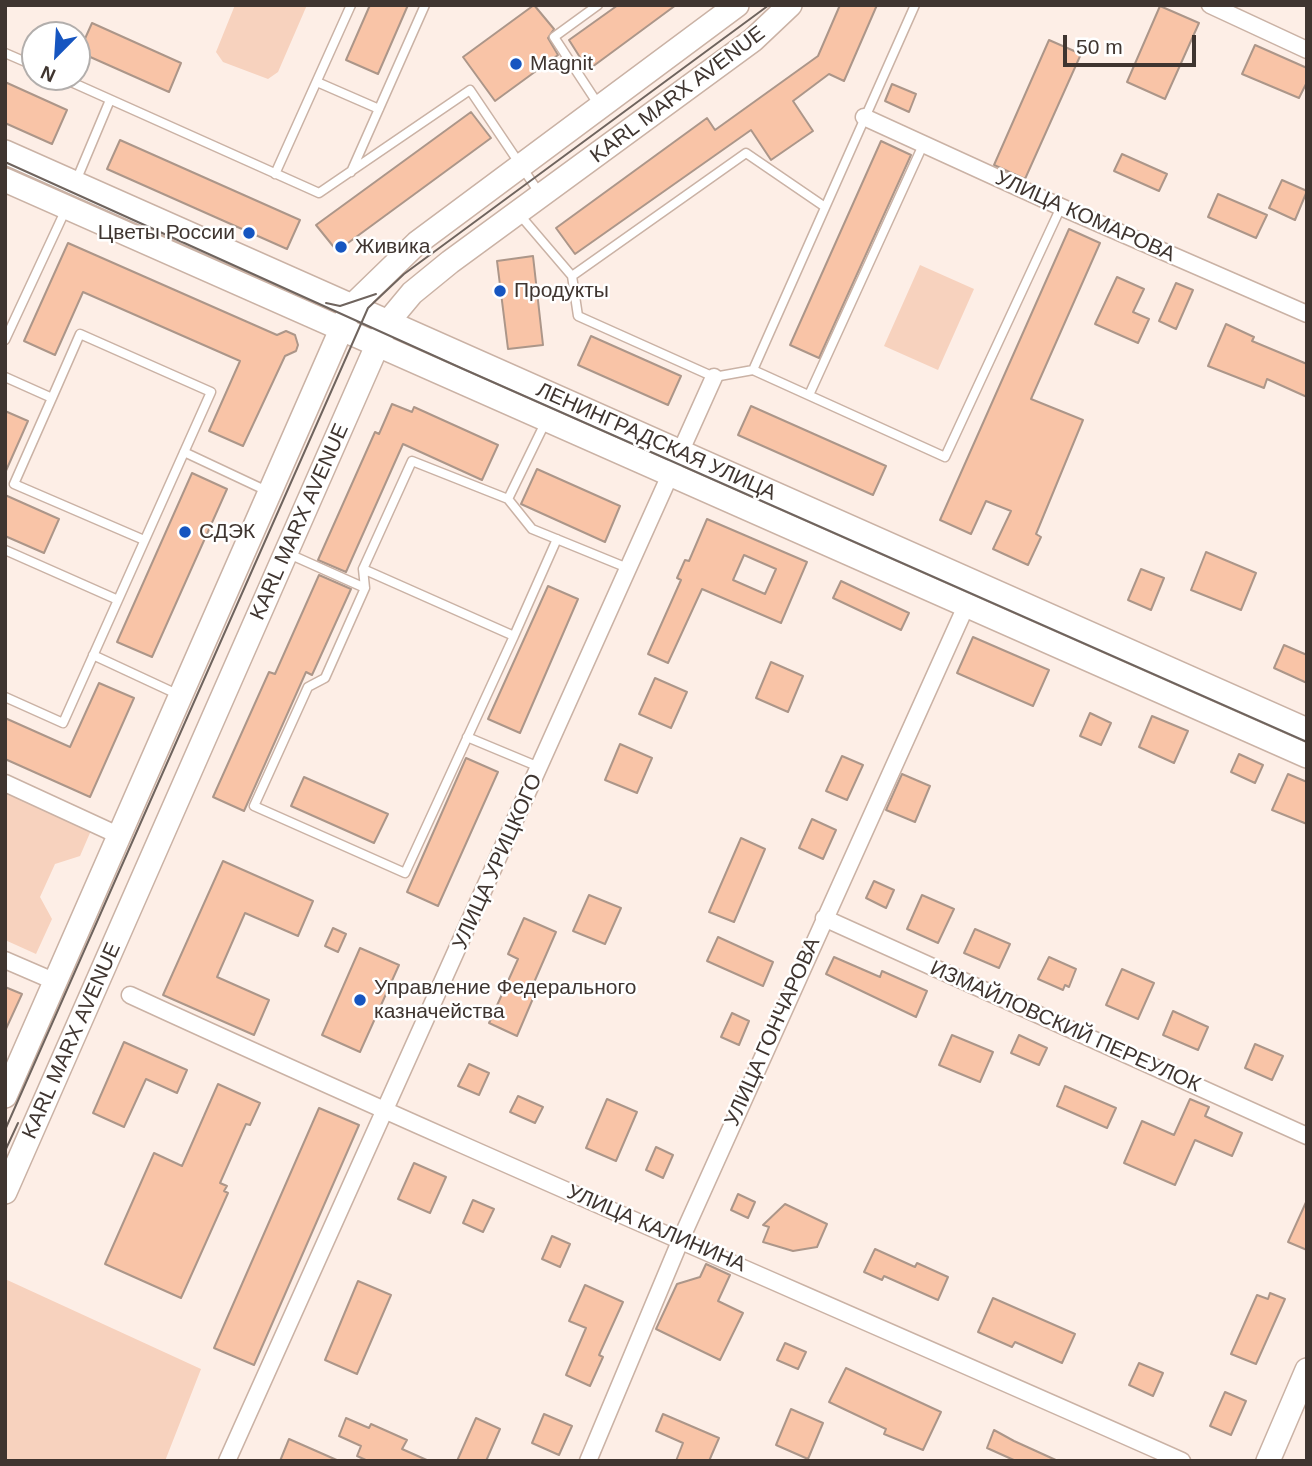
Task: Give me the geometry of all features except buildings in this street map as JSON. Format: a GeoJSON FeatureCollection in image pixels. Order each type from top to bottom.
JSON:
{"type":"FeatureCollection","features":[{"type":"Feature","properties":{"kind":"main road","name":"KARL MARX AVENUE"},"geometry":{"type":"LineString","coordinates":[[5,1096],[346,317],[417,243],[737,5]]}},
{"type":"Feature","properties":{"kind":"main road","name":"KARL MARX AVENUE"},"geometry":{"type":"LineString","coordinates":[[5,1192],[387,323],[412,293],[753,40],[790,5]]}},
{"type":"Feature","properties":{"kind":"main road","name":"ЛЕНИНГРАДСКАЯ УЛИЦА"},"geometry":{"type":"LineString","coordinates":[[5,152],[70,196]]}},
{"type":"Feature","properties":{"kind":"main road","name":"ЛЕНИНГРАДСКАЯ УЛИЦА"},"geometry":{"type":"LineString","coordinates":[[5,180],[70,196],[346,317],[387,323],[1307,730]]}},
{"type":"Feature","properties":{"kind":"main road","name":"ЛЕНИНГРАДСКАЯ УЛИЦА"},"geometry":{"type":"LineString","coordinates":[[346,317],[377,344],[1307,756]]}},
{"type":"Feature","properties":{"kind":"main road"},"geometry":{"type":"LineString","coordinates":[[56,982],[91,998]]}},
{"type":"Feature","properties":{"kind":"main road"},"geometry":{"type":"LineString","coordinates":[[1268,1461],[1307,1370]]}},
{"type":"Feature","properties":{"kind":"street"},"geometry":{"type":"LineString","coordinates":[[1210,5],[1307,50]]}},
{"type":"Feature","properties":{"kind":"street","name":"УЛИЦА КОМАРОВА"},"geometry":{"type":"LineString","coordinates":[[864,117],[1061,208],[1307,314]]}},
{"type":"Feature","properties":{"kind":"street","name":"УЛИЦА УРИЦКОГО"},"geometry":{"type":"LineString","coordinates":[[227,1461],[386,1113],[715,377]]}},
{"type":"Feature","properties":{"kind":"street","name":"УЛИЦА ГОНЧАРОВА"},"geometry":{"type":"LineString","coordinates":[[588,1461],[681,1239],[965,606]]}},
{"type":"Feature","properties":{"kind":"street"},"geometry":{"type":"LineString","coordinates":[[5,783],[120,835]]}},
{"type":"Feature","properties":{"kind":"street","name":"ИЗМАЙЛОВСКИЙ ПЕРЕУЛОК"},"geometry":{"type":"LineString","coordinates":[[824,918],[1307,1136]]}},
{"type":"Feature","properties":{"kind":"street"},"geometry":{"type":"LineString","coordinates":[[5,960],[56,982]]}},
{"type":"Feature","properties":{"kind":"street","name":"УЛИЦА КАЛИНИНА"},"geometry":{"type":"LineString","coordinates":[[130,995],[386,1113],[681,1239],[1182,1461]]}},
{"type":"Feature","properties":{"kind":"lane"},"geometry":{"type":"LineString","coordinates":[[275,174],[351,5]]}},
{"type":"Feature","properties":{"kind":"lane"},"geometry":{"type":"LineString","coordinates":[[351,172],[425,5]]}},
{"type":"Feature","properties":{"kind":"lane"},"geometry":{"type":"LineString","coordinates":[[598,5],[554,37],[599,106]]}},
{"type":"Feature","properties":{"kind":"lane"},"geometry":{"type":"LineString","coordinates":[[752,370],[915,5]]}},
{"type":"Feature","properties":{"kind":"lane"},"geometry":{"type":"LineString","coordinates":[[317,82],[379,109]]}},
{"type":"Feature","properties":{"kind":"lane"},"geometry":{"type":"LineString","coordinates":[[90,91],[319,193],[470,90],[542,197]]}},
{"type":"Feature","properties":{"kind":"lane"},"geometry":{"type":"LineString","coordinates":[[5,340],[110,100]]}},
{"type":"Feature","properties":{"kind":"lane"},"geometry":{"type":"LineString","coordinates":[[809,396],[923,145]]}},
{"type":"Feature","properties":{"kind":"lane"},"geometry":{"type":"LineString","coordinates":[[572,276],[746,153],[825,207]]}},
{"type":"Feature","properties":{"kind":"lane"},"geometry":{"type":"LineString","coordinates":[[519,214],[572,276],[578,316],[715,377],[752,370],[945,457],[1061,208]]}},
{"type":"Feature","properties":{"kind":"lane"},"geometry":{"type":"LineString","coordinates":[[5,697],[63,723],[211,392],[80,334],[14,484],[144,540]]}},
{"type":"Feature","properties":{"kind":"lane"},"geometry":{"type":"LineString","coordinates":[[5,377],[52,398]]}},
{"type":"Feature","properties":{"kind":"lane"},"geometry":{"type":"LineString","coordinates":[[508,499],[548,418]]}},
{"type":"Feature","properties":{"kind":"lane"},"geometry":{"type":"LineString","coordinates":[[184,452],[271,493]]}},
{"type":"Feature","properties":{"kind":"lane"},"geometry":{"type":"LineString","coordinates":[[557,539],[405,873],[254,806],[308,687],[325,678],[365,588],[363,569],[412,461],[508,499],[532,528],[630,569]]}},
{"type":"Feature","properties":{"kind":"lane"},"geometry":{"type":"LineString","coordinates":[[5,550],[118,600]]}},
{"type":"Feature","properties":{"kind":"lane"},"geometry":{"type":"LineString","coordinates":[[287,553],[365,588]]}},
{"type":"Feature","properties":{"kind":"lane"},"geometry":{"type":"LineString","coordinates":[[363,569],[514,636]]}},
{"type":"Feature","properties":{"kind":"lane"},"geometry":{"type":"LineString","coordinates":[[93,655],[182,696]]}},
{"type":"Feature","properties":{"kind":"lane"},"geometry":{"type":"LineString","coordinates":[[467,737],[541,767]]}},
{"type":"Feature","properties":{"kind":"shaded area"},"geometry":{"type":"Polygon","coordinates":[[[235,5],[307,5],[278,72],[268,79],[223,62],[216,52],[235,5]]]}},
{"type":"Feature","properties":{"kind":"shaded area"},"geometry":{"type":"Polygon","coordinates":[[[920,265],[974,289],[938,370],[884,346],[920,265]]]}},
{"type":"Feature","properties":{"kind":"shaded area"},"geometry":{"type":"Polygon","coordinates":[[[5,787],[93,826],[80,856],[55,864],[40,897],[52,919],[36,954],[5,940],[5,787]]]}},
{"type":"Feature","properties":{"kind":"shaded area"},"geometry":{"type":"Polygon","coordinates":[[[5,1279],[201,1369],[165,1461],[5,1461],[5,1279]]]}},
{"type":"Feature","properties":{"kind":"tram line"},"geometry":{"type":"LineString","coordinates":[[5,1130],[368,308],[404,274],[769,5]]}},
{"type":"Feature","properties":{"kind":"tram line"},"geometry":{"type":"LineString","coordinates":[[5,162],[461,368],[1307,742]]}},
{"type":"Feature","properties":{"kind":"tram line"},"geometry":{"type":"LineString","coordinates":[[326,303],[340,306],[376,294]]}},
{"type":"Feature","properties":{"kind":"tram line"},"geometry":{"type":"LineString","coordinates":[[5,1151],[18,1123]]}},
{"type":"Feature","properties":{"kind":"place","name":"Magnit"},"geometry":{"type":"Point","coordinates":[516,64]}},
{"type":"Feature","properties":{"kind":"place","name":"Цветы России"},"geometry":{"type":"Point","coordinates":[249,233]}},
{"type":"Feature","properties":{"kind":"place","name":"Живика"},"geometry":{"type":"Point","coordinates":[341,247]}},
{"type":"Feature","properties":{"kind":"place","name":"Продукты"},"geometry":{"type":"Point","coordinates":[500,291]}},
{"type":"Feature","properties":{"kind":"place","name":"СДЭК"},"geometry":{"type":"Point","coordinates":[185,532]}},
{"type":"Feature","properties":{"kind":"place","name":"Управление Федерального казначейства"},"geometry":{"type":"Point","coordinates":[360,1000]}}]}
